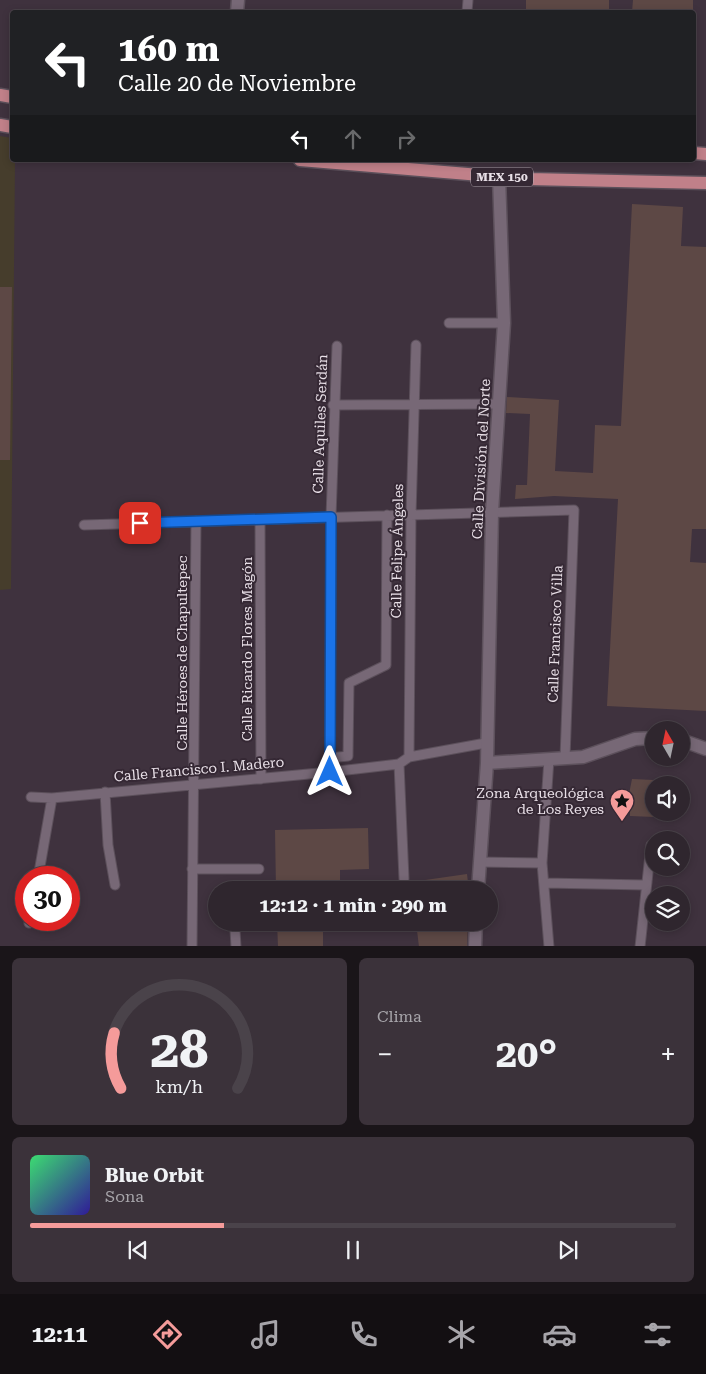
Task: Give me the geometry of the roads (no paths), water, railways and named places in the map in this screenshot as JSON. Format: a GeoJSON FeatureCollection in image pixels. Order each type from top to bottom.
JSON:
{"type":"FeatureCollection","features":[{"type":"Feature","properties":{"kind":"main road","name":"MEX 150"},"geometry":{"type":"LineString","coordinates":[[323,162],[499,177],[637,183],[706,183]]}},
{"type":"Feature","properties":{"kind":"main road","name":"Calle División del Norte"},"geometry":{"type":"LineString","coordinates":[[478,881],[487,762],[492,512],[504,323],[499,177]]}},
{"type":"Feature","properties":{"kind":"main road"},"geometry":{"type":"LineString","coordinates":[[487,762],[583,757],[635,739],[645,738]]}},
{"type":"Feature","properties":{"kind":"main road"},"geometry":{"type":"LineString","coordinates":[[690,743],[706,749]]}},
{"type":"Feature","properties":{"kind":"main road"},"geometry":{"type":"LineString","coordinates":[[475,946],[476,931]]}},
{"type":"Feature","properties":{"kind":"street"},"geometry":{"type":"LineString","coordinates":[[449,323],[504,323]]}},
{"type":"Feature","properties":{"kind":"street","name":"Calle Felipe Ángeles"},"geometry":{"type":"LineString","coordinates":[[409,757],[411,515],[416,345]]}},
{"type":"Feature","properties":{"kind":"street","name":"Calle Aquiles Serdán"},"geometry":{"type":"LineString","coordinates":[[330,772],[331,517],[333,405],[337,346]]}},
{"type":"Feature","properties":{"kind":"street"},"geometry":{"type":"LineString","coordinates":[[333,405],[414,403],[498,404]]}},
{"type":"Feature","properties":{"kind":"street","name":"Calle Francisco Villa"},"geometry":{"type":"LineString","coordinates":[[492,512],[574,510],[565,758]]}},
{"type":"Feature","properties":{"kind":"street"},"geometry":{"type":"LineString","coordinates":[[84,525],[492,512]]}},
{"type":"Feature","properties":{"kind":"street"},"geometry":{"type":"LineString","coordinates":[[330,758],[348,756],[349,683],[386,665],[387,516]]}},
{"type":"Feature","properties":{"kind":"street","name":"Calle Ricardo Flores Magón"},"geometry":{"type":"LineString","coordinates":[[260,520],[261,779]]}},
{"type":"Feature","properties":{"kind":"street","name":"Calle Héroes de Chapultepec"},"geometry":{"type":"LineString","coordinates":[[192,946],[196,522]]}},
{"type":"Feature","properties":{"kind":"street","name":"Calle Francisco I. Madero"},"geometry":{"type":"LineString","coordinates":[[31,797],[52,798],[399,764],[409,757],[486,743]]}},
{"type":"Feature","properties":{"kind":"street"},"geometry":{"type":"LineString","coordinates":[[549,759],[542,864],[549,946]]}},
{"type":"Feature","properties":{"kind":"street"},"geometry":{"type":"LineString","coordinates":[[399,764],[404,879]]}},
{"type":"Feature","properties":{"kind":"street"},"geometry":{"type":"LineString","coordinates":[[105,792],[108,845],[115,885]]}},
{"type":"Feature","properties":{"kind":"street"},"geometry":{"type":"LineString","coordinates":[[40,866],[52,798]]}},
{"type":"Feature","properties":{"kind":"street"},"geometry":{"type":"LineString","coordinates":[[479,862],[542,864]]}},
{"type":"Feature","properties":{"kind":"street"},"geometry":{"type":"LineString","coordinates":[[192,869],[259,869]]}},
{"type":"Feature","properties":{"kind":"street"},"geometry":{"type":"LineString","coordinates":[[640,946],[647,876]]}},
{"type":"Feature","properties":{"kind":"street"},"geometry":{"type":"LineString","coordinates":[[545,883],[646,885]]}},
{"type":"Feature","properties":{"kind":"street"},"geometry":{"type":"LineString","coordinates":[[235,931],[236,946]]}},
{"type":"Feature","properties":{"kind":"place","name":"Zona Arqueológica de Los Reyes"},"geometry":{"type":"Point","coordinates":[622,822]}}]}
